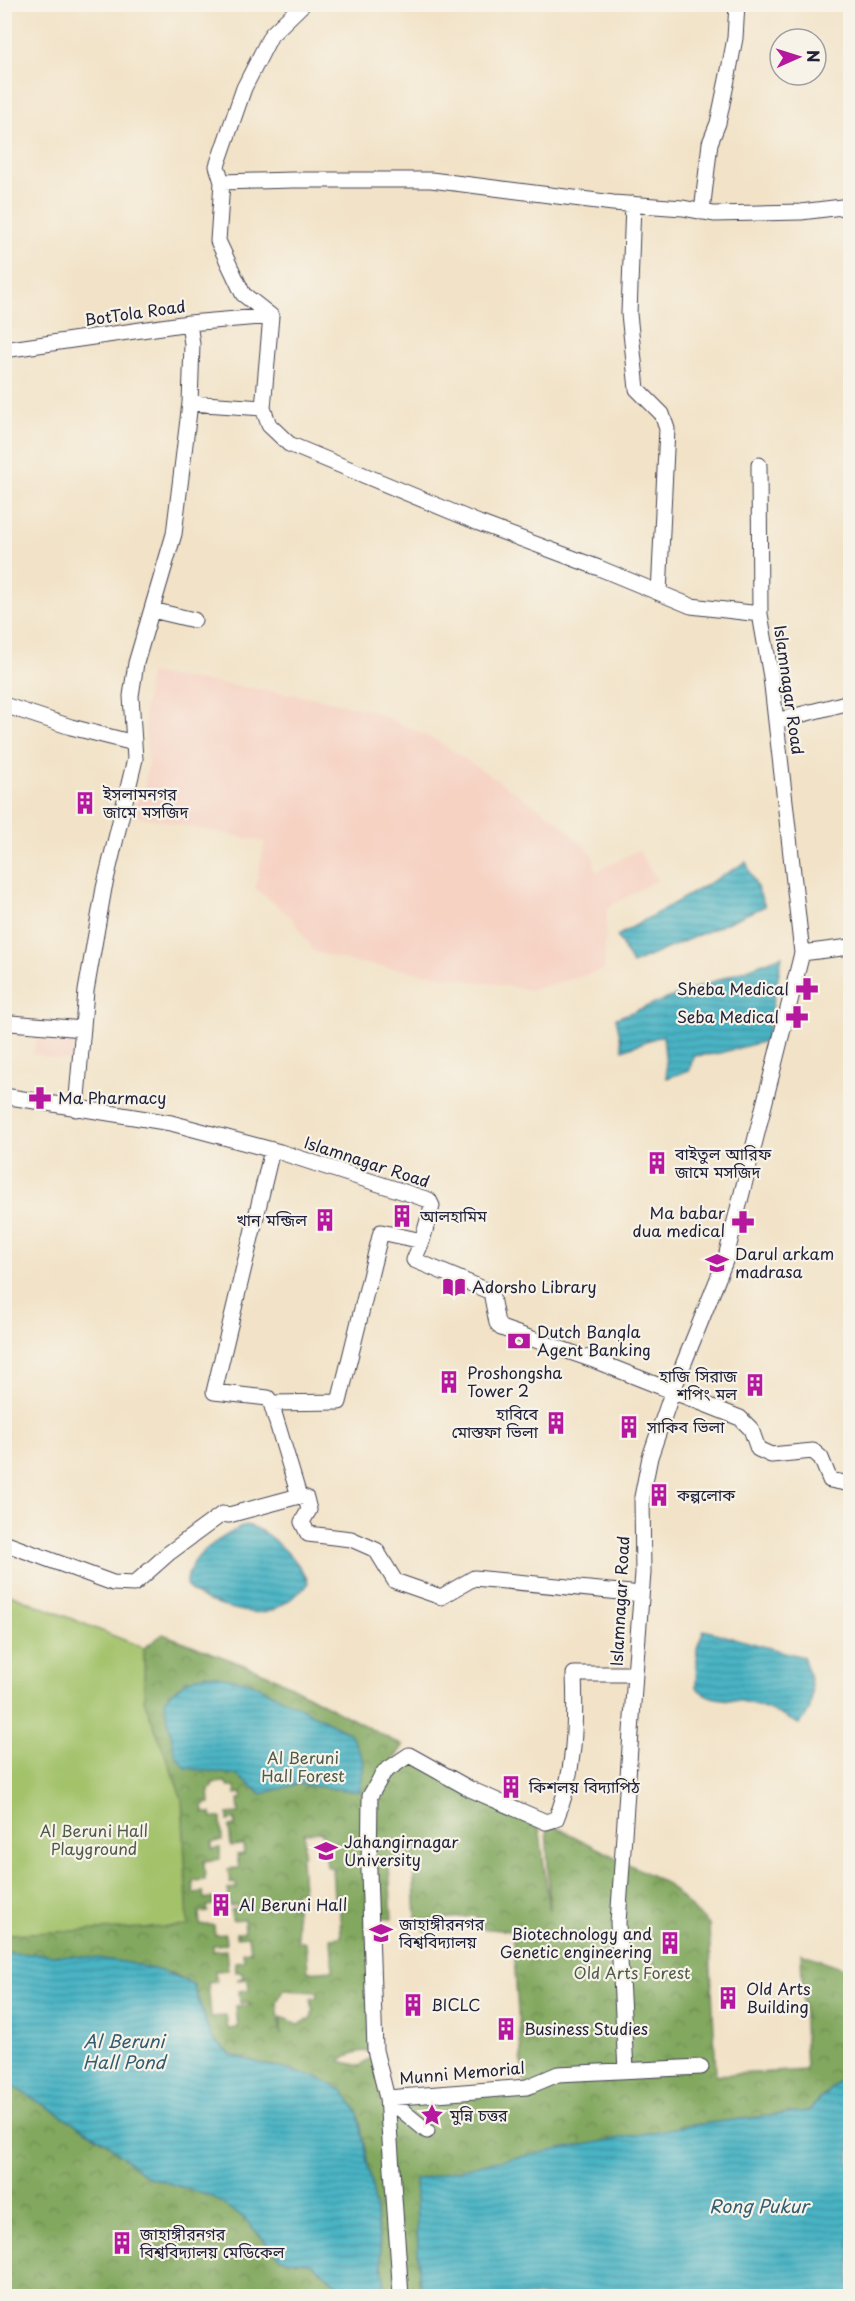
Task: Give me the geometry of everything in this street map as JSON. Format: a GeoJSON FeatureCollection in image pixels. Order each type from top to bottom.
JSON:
{"type":"FeatureCollection","features":[{"type":"Feature","properties":{"kind":"street"},"geometry":{"type":"LineString","coordinates":[[190,403],[263,408],[271,316],[243,294],[218,242],[222,182],[217,166],[244,88],[271,35],[303,4]]}},
{"type":"Feature","properties":{"kind":"street"},"geometry":{"type":"LineString","coordinates":[[702,212],[710,142],[718,123],[735,38],[737,4]]}},
{"type":"Feature","properties":{"kind":"street"},"geometry":{"type":"LineString","coordinates":[[222,182],[431,180],[714,214],[801,212],[850,206]]}},
{"type":"Feature","properties":{"kind":"street"},"geometry":{"type":"LineString","coordinates":[[633,204],[629,314],[637,390],[662,414],[667,429],[659,593]]}},
{"type":"Feature","properties":{"kind":"street","name":"BotTola Road"},"geometry":{"type":"LineString","coordinates":[[4,350],[189,323],[271,316]]}},
{"type":"Feature","properties":{"kind":"street"},"geometry":{"type":"LineString","coordinates":[[76,1109],[86,991],[104,888],[135,759],[131,696],[136,663],[174,534],[190,403],[192,344],[189,323]]}},
{"type":"Feature","properties":{"kind":"street","name":"Islamnagar Road"},"geometry":{"type":"LineString","coordinates":[[263,408],[269,425],[289,444],[479,523],[691,606],[760,614],[776,721],[802,953],[724,1261],[673,1390],[650,1457],[642,1497],[641,1594],[635,1674],[574,1674],[576,1724],[563,1803],[556,1819],[546,1822],[470,1789],[409,1755],[384,1773],[370,1796],[369,1871],[375,2050],[387,2098]]}},
{"type":"Feature","properties":{"kind":"street"},"geometry":{"type":"LineString","coordinates":[[759,465],[760,614]]}},
{"type":"Feature","properties":{"kind":"street"},"geometry":{"type":"LineString","coordinates":[[152,610],[194,620]]}},
{"type":"Feature","properties":{"kind":"street"},"geometry":{"type":"LineString","coordinates":[[776,721],[846,703],[850,704]]}},
{"type":"Feature","properties":{"kind":"street"},"geometry":{"type":"LineString","coordinates":[[4,705],[71,727],[134,743]]}},
{"type":"Feature","properties":{"kind":"street"},"geometry":{"type":"LineString","coordinates":[[802,953],[850,947]]}},
{"type":"Feature","properties":{"kind":"street"},"geometry":{"type":"LineString","coordinates":[[4,1024],[83,1029]]}},
{"type":"Feature","properties":{"kind":"street","name":"Islamnagar Road"},"geometry":{"type":"LineString","coordinates":[[4,1096],[171,1123],[272,1150],[429,1200],[432,1206],[414,1260],[491,1292],[497,1323],[501,1328],[673,1390],[740,1418],[751,1429],[758,1449],[771,1455],[813,1451],[821,1458],[830,1480],[850,1484]]}},
{"type":"Feature","properties":{"kind":"street"},"geometry":{"type":"LineString","coordinates":[[272,1150],[214,1392],[268,1398],[299,1496]]}},
{"type":"Feature","properties":{"kind":"street"},"geometry":{"type":"LineString","coordinates":[[270,1403],[339,1401],[381,1232],[422,1241]]}},
{"type":"Feature","properties":{"kind":"street"},"geometry":{"type":"LineString","coordinates":[[4,1543],[113,1583],[134,1584],[169,1553],[222,1514],[230,1515],[299,1496],[306,1498],[309,1510],[302,1522],[308,1534],[351,1539],[376,1550],[395,1581],[441,1597],[474,1578],[641,1594]]}},
{"type":"Feature","properties":{"kind":"street"},"geometry":{"type":"LineString","coordinates":[[626,2070],[618,1923],[635,1674]]}},
{"type":"Feature","properties":{"kind":"street","name":"Munni Memorial"},"geometry":{"type":"LineString","coordinates":[[401,2296],[387,2098],[528,2087],[558,2074],[701,2067]]}},
{"type":"Feature","properties":{"kind":"street"},"geometry":{"type":"LineString","coordinates":[[387,2098],[427,2131]]}},
{"type":"Feature","properties":{"kind":"shaded area"},"geometry":{"type":"Polygon","coordinates":[[[149,673],[312,697],[370,710],[438,741],[557,820],[593,855],[596,872],[638,850],[657,880],[607,908],[604,970],[531,990],[352,962],[314,952],[292,918],[255,888],[265,842],[128,814],[144,791],[148,761],[144,720],[149,673]]]}},
{"type":"Feature","properties":{"kind":"shaded area"},"geometry":{"type":"Polygon","coordinates":[[[37,1035],[75,1043],[71,1062],[33,1054],[37,1035]]]}},
{"type":"Feature","properties":{"kind":"green space","name":"Al Beruni Hall Playground"},"geometry":{"type":"Polygon","coordinates":[[[5,1592],[144,1648],[144,1700],[182,1799],[188,1926],[5,1934],[5,1592]]]}},
{"type":"Feature","properties":{"kind":"green space"},"geometry":{"type":"Polygon","coordinates":[[[163,1634],[270,1675],[403,1746],[386,1770],[409,1755],[539,1825],[550,1912],[546,1822],[666,1883],[709,1925],[716,2075],[806,2070],[801,1953],[850,1970],[850,2070],[808,2111],[685,2126],[579,2147],[418,2277],[420,2296],[386,2296],[374,2198],[358,2113],[319,2078],[232,2056],[211,2037],[193,1984],[171,1973],[5,1961],[4,1934],[188,1926],[182,1799],[144,1700],[144,1648],[163,1634]],[[226,1782],[212,1783],[212,1788],[209,1789],[210,1803],[203,1804],[204,1813],[211,1813],[212,1818],[221,1818],[222,1841],[212,1842],[212,1849],[220,1848],[220,1859],[204,1861],[205,1880],[193,1881],[194,1893],[203,1892],[204,1899],[214,1898],[214,1905],[207,1906],[208,1912],[199,1913],[200,1925],[214,1925],[215,1935],[225,1934],[226,1944],[213,1945],[213,1951],[226,1950],[228,1970],[215,1971],[216,1982],[208,1983],[211,2017],[226,2016],[228,2029],[238,2028],[236,2006],[250,2005],[249,2002],[240,2003],[239,1991],[249,1990],[248,1979],[237,1980],[243,1977],[242,1972],[236,1972],[235,1962],[244,1961],[243,1952],[250,1951],[248,1936],[236,1937],[236,1933],[245,1932],[244,1919],[232,1920],[231,1910],[238,1908],[238,1905],[230,1906],[228,1889],[237,1888],[236,1883],[230,1883],[228,1869],[239,1868],[237,1855],[244,1854],[243,1845],[231,1846],[229,1827],[235,1826],[235,1819],[228,1821],[228,1814],[239,1813],[238,1799],[242,1799],[242,1793],[236,1794],[235,1786],[227,1786],[226,1782]],[[323,1832],[304,1833],[304,1853],[301,1859],[303,1891],[295,1892],[298,1942],[306,1942],[308,1972],[333,1970],[331,1938],[341,1937],[339,1897],[334,1897],[332,1867],[327,1867],[323,1853],[323,1832]],[[413,1865],[389,1866],[392,1919],[371,1917],[375,2050],[352,2054],[340,2061],[360,2066],[376,2055],[387,2098],[527,2086],[523,2079],[512,1931],[477,1928],[476,1916],[428,1920],[428,1933],[416,1918],[413,1865]],[[283,1990],[277,2002],[281,2036],[281,2017],[299,2024],[311,2019],[313,2011],[311,1999],[317,1997],[317,1992],[283,1990]]]}},
{"type":"Feature","properties":{"kind":"green space"},"geometry":{"type":"Polygon","coordinates":[[[4,2075],[17,2089],[103,2140],[146,2176],[212,2196],[245,2219],[280,2258],[313,2264],[343,2290],[357,2296],[5,2296],[4,2075]]]}},
{"type":"Feature","properties":{"kind":"water"},"geometry":{"type":"Polygon","coordinates":[[[746,862],[765,906],[632,964],[617,936],[746,862]]]}},
{"type":"Feature","properties":{"kind":"water"},"geometry":{"type":"Polygon","coordinates":[[[782,956],[766,1041],[716,1054],[693,1056],[690,1070],[667,1078],[663,1035],[623,1050],[616,1018],[782,956]]]}},
{"type":"Feature","properties":{"kind":"water"},"geometry":{"type":"Polygon","coordinates":[[[245,1525],[263,1532],[282,1547],[298,1565],[308,1582],[306,1587],[271,1611],[251,1612],[226,1607],[202,1598],[187,1586],[188,1575],[198,1557],[226,1535],[245,1525]]]}},
{"type":"Feature","properties":{"kind":"water"},"geometry":{"type":"Polygon","coordinates":[[[704,1630],[803,1657],[812,1692],[809,1709],[799,1724],[759,1706],[713,1697],[701,1692],[696,1687],[697,1648],[704,1630]]]}},
{"type":"Feature","properties":{"kind":"water"},"geometry":{"type":"Polygon","coordinates":[[[206,1674],[250,1682],[350,1733],[364,1761],[360,1792],[297,1784],[262,1794],[236,1775],[186,1768],[175,1755],[164,1700],[186,1681],[206,1674]]]}},
{"type":"Feature","properties":{"kind":"water","name":"Al Beruni Hall Pond"},"geometry":{"type":"Polygon","coordinates":[[[5,1953],[125,1962],[171,1975],[193,1984],[211,2037],[232,2056],[319,2078],[344,2091],[358,2113],[374,2198],[386,2296],[357,2296],[343,2290],[313,2264],[280,2258],[245,2219],[212,2197],[146,2176],[103,2140],[17,2089],[5,2075],[5,1953]]]}},
{"type":"Feature","properties":{"kind":"water","name":"Rong Pukur"},"geometry":{"type":"Polygon","coordinates":[[[850,2070],[850,2296],[420,2296],[415,2180],[487,2163],[685,2126],[808,2111],[850,2070]]]}},
{"type":"Feature","properties":{"kind":"place","name":"ইসলামনগর জামে মসজিদ"},"geometry":{"type":"Point","coordinates":[85,803]}},
{"type":"Feature","properties":{"kind":"place","name":"Sheba Medical"},"geometry":{"type":"Point","coordinates":[807,989]}},
{"type":"Feature","properties":{"kind":"place","name":"Seba Medical"},"geometry":{"type":"Point","coordinates":[797,1017]}},
{"type":"Feature","properties":{"kind":"place","name":"Ma Pharmacy"},"geometry":{"type":"Point","coordinates":[40,1098]}},
{"type":"Feature","properties":{"kind":"place","name":"বাইতুল আরিফ জামে মসজিদ"},"geometry":{"type":"Point","coordinates":[657,1163]}},
{"type":"Feature","properties":{"kind":"place","name":"আলহামিম"},"geometry":{"type":"Point","coordinates":[402,1216]}},
{"type":"Feature","properties":{"kind":"place","name":"খান মন্জিল"},"geometry":{"type":"Point","coordinates":[325,1220]}},
{"type":"Feature","properties":{"kind":"place","name":"Ma babar dua medical"},"geometry":{"type":"Point","coordinates":[743,1222]}},
{"type":"Feature","properties":{"kind":"place","name":"Darul arkam madrasa"},"geometry":{"type":"Point","coordinates":[717,1263]}},
{"type":"Feature","properties":{"kind":"place","name":"Adorsho Library"},"geometry":{"type":"Point","coordinates":[454,1287]}},
{"type":"Feature","properties":{"kind":"place","name":"Dutch Bangla Agent Banking"},"geometry":{"type":"Point","coordinates":[519,1341]}},
{"type":"Feature","properties":{"kind":"place","name":"Proshongsha Tower 2"},"geometry":{"type":"Point","coordinates":[449,1382]}},
{"type":"Feature","properties":{"kind":"place","name":"হাজি সিরাজ শপিং মল"},"geometry":{"type":"Point","coordinates":[755,1385]}},
{"type":"Feature","properties":{"kind":"place","name":"হাবিবে মোস্তফা ভিলা"},"geometry":{"type":"Point","coordinates":[556,1423]}},
{"type":"Feature","properties":{"kind":"place","name":"সাকিব ভিলা"},"geometry":{"type":"Point","coordinates":[629,1427]}},
{"type":"Feature","properties":{"kind":"place","name":"কল্পলোক"},"geometry":{"type":"Point","coordinates":[659,1495]}},
{"type":"Feature","properties":{"kind":"place","name":"কিশলয় বিদ্যাপিঠ"},"geometry":{"type":"Point","coordinates":[511,1787]}},
{"type":"Feature","properties":{"kind":"place","name":"Jahangirnagar University"},"geometry":{"type":"Point","coordinates":[326,1851]}},
{"type":"Feature","properties":{"kind":"place","name":"Al Beruni Hall"},"geometry":{"type":"Point","coordinates":[221,1905]}},
{"type":"Feature","properties":{"kind":"place","name":"জাহাঙ্গীরনগর বিশ্ববিদ্যালয়"},"geometry":{"type":"Point","coordinates":[381,1933]}},
{"type":"Feature","properties":{"kind":"place","name":"Biotechnology and Genetic engineering"},"geometry":{"type":"Point","coordinates":[670,1943]}},
{"type":"Feature","properties":{"kind":"place","name":"Old Arts Building"},"geometry":{"type":"Point","coordinates":[728,1998]}},
{"type":"Feature","properties":{"kind":"place","name":"BICLC"},"geometry":{"type":"Point","coordinates":[413,2005]}},
{"type":"Feature","properties":{"kind":"place","name":"Business Studies"},"geometry":{"type":"Point","coordinates":[506,2029]}},
{"type":"Feature","properties":{"kind":"place","name":"মুন্নি চত্তর"},"geometry":{"type":"Point","coordinates":[432,2115]}},
{"type":"Feature","properties":{"kind":"place","name":"জাহাঙ্গীরনগর বিশ্ববিদ্যালয় মেডিকেল"},"geometry":{"type":"Point","coordinates":[122,2243]}},
{"type":"Feature","properties":{"kind":"park label","name":"Al Beruni Hall Forest"},"geometry":{"type":"Point","coordinates":[303,1767]}},
{"type":"Feature","properties":{"kind":"park label","name":"Old Arts Forest"},"geometry":{"type":"Point","coordinates":[632,1973]}}]}
